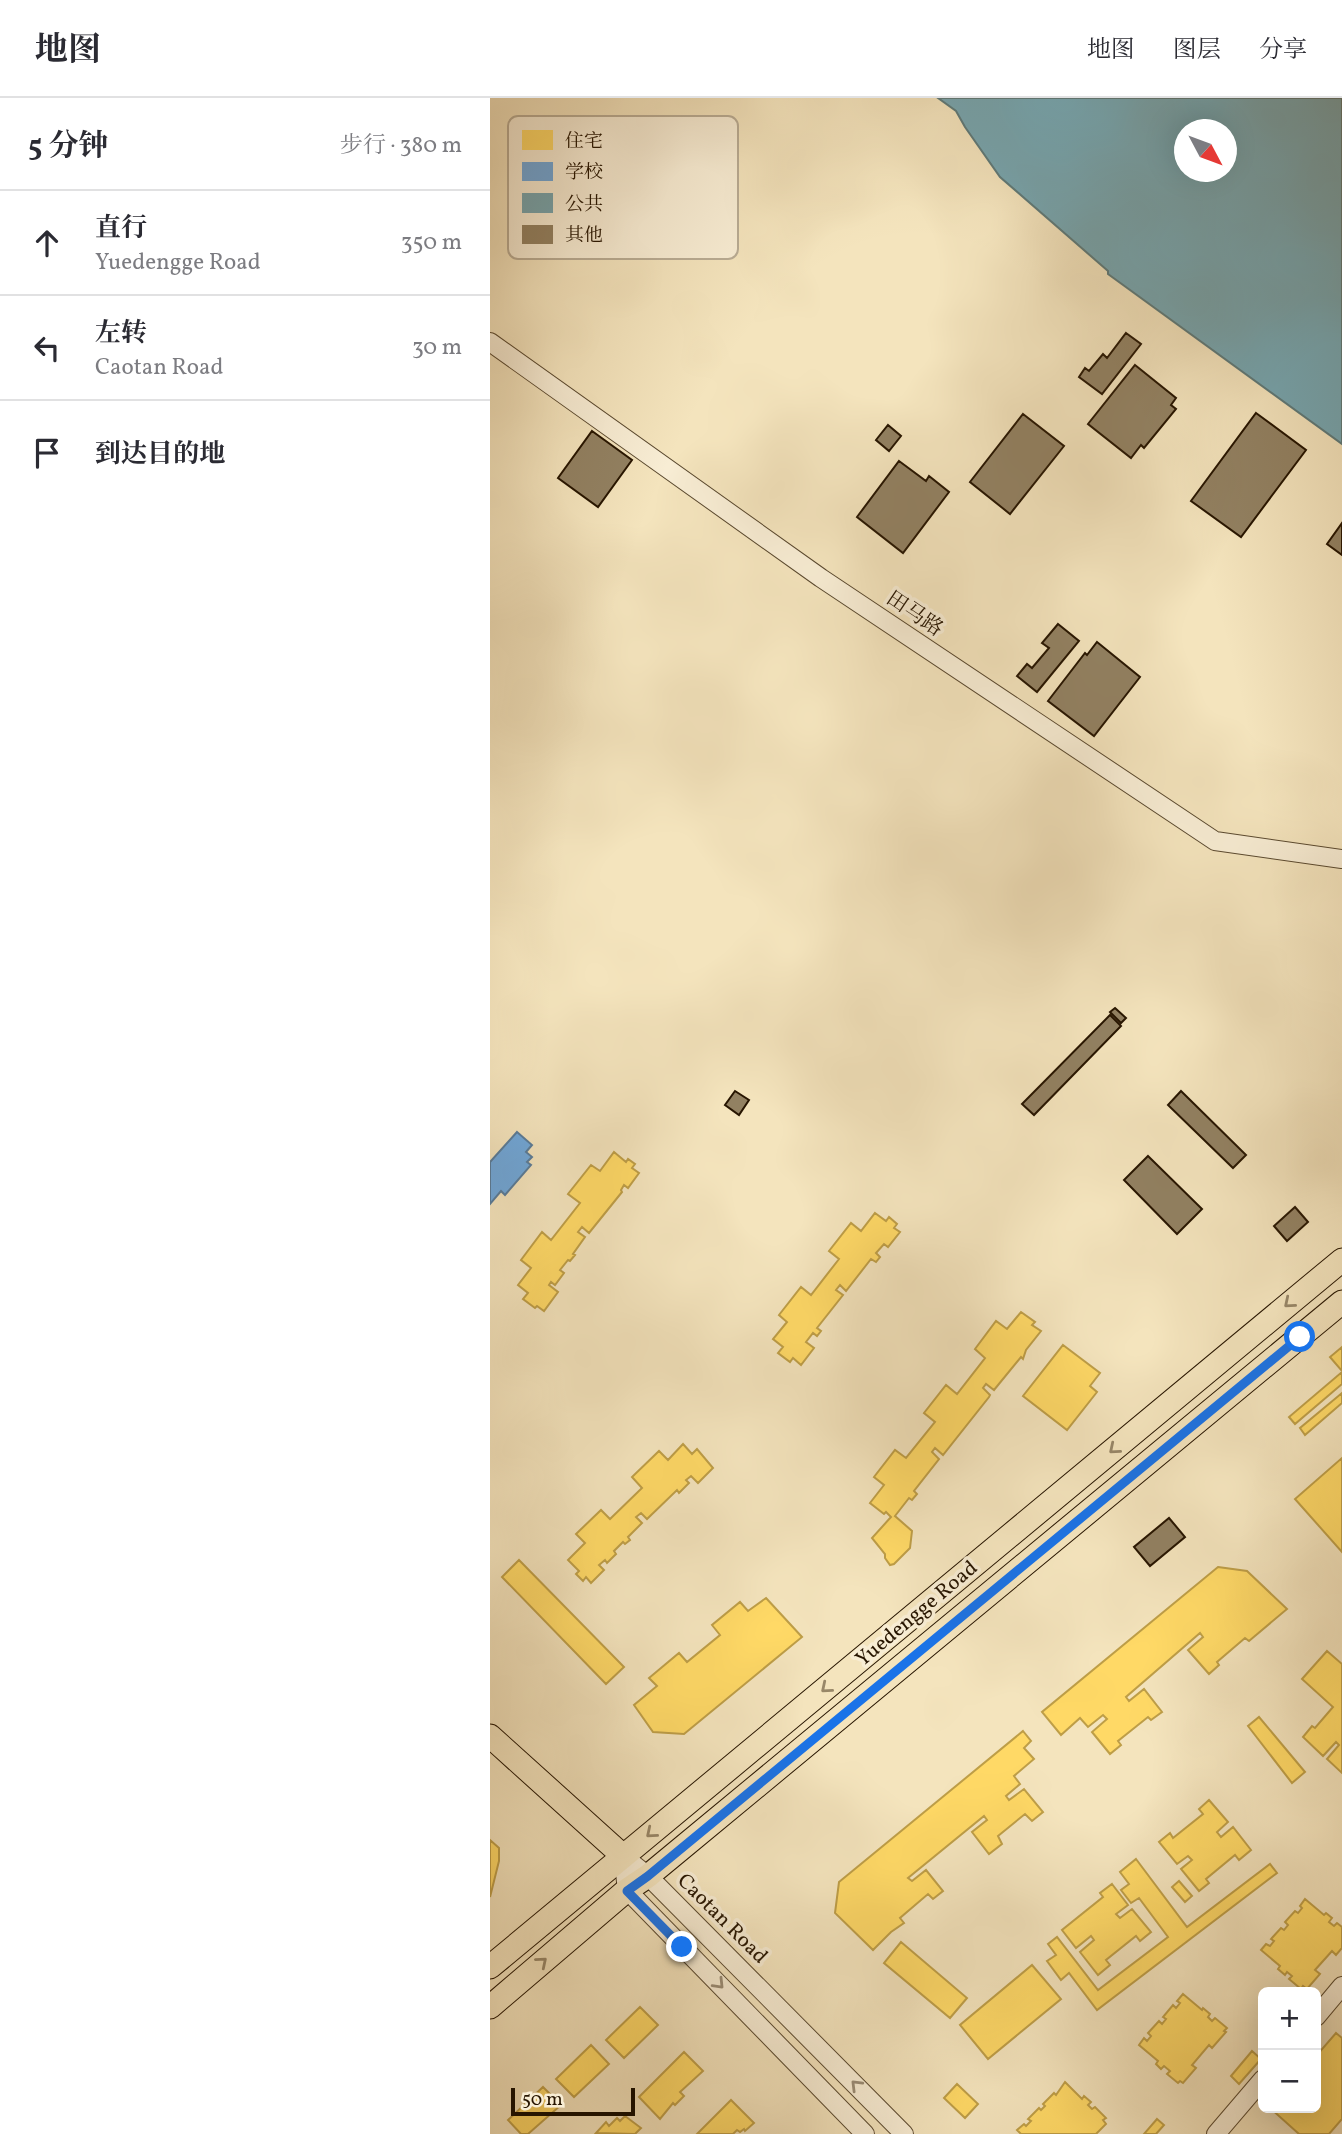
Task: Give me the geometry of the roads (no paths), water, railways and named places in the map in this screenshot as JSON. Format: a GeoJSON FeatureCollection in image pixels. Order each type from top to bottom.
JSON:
{"type":"FeatureCollection","features":[{"type":"Feature","properties":{"kind":"main road","name":"Yuedengge Road"},"geometry":{"type":"LineString","coordinates":[[490,1967],[1342,1260]]}},
{"type":"Feature","properties":{"kind":"main road","name":"Yuedengge Road"},"geometry":{"type":"LineString","coordinates":[[490,2007],[1342,1302]]}},
{"type":"Feature","properties":{"kind":"main road"},"geometry":{"type":"LineString","coordinates":[[490,1736],[623,1856]]}},
{"type":"Feature","properties":{"kind":"street","name":"田马路"},"geometry":{"type":"LineString","coordinates":[[490,342],[821,578],[1215,841],[1342,859]]}},
{"type":"Feature","properties":{"kind":"street","name":"Caotan Road"},"geometry":{"type":"LineString","coordinates":[[623,1856],[648,1876],[904,2134]]}},
{"type":"Feature","properties":{"kind":"street"},"geometry":{"type":"LineString","coordinates":[[623,1856],[627,1891],[865,2134]]}},
{"type":"Feature","properties":{"kind":"street"},"geometry":{"type":"LineString","coordinates":[[1321,2011],[1342,1986]]}},
{"type":"Feature","properties":{"kind":"street"},"geometry":{"type":"LineString","coordinates":[[1216,2134],[1258,2085]]}}]}
